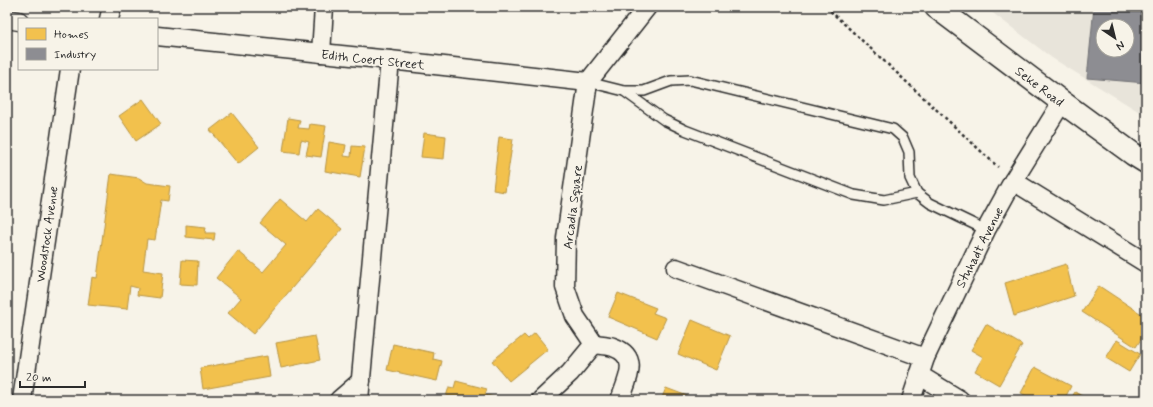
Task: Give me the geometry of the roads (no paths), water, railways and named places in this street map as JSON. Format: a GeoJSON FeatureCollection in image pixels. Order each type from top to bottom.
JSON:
{"type":"FeatureCollection","features":[{"type":"Feature","properties":{"kind":"main road","name":"Seke Road"},"geometry":{"type":"LineString","coordinates":[[936,7],[1062,102],[1146,162]]}},
{"type":"Feature","properties":{"kind":"street"},"geometry":{"type":"LineString","coordinates":[[109,18],[112,7]]}},
{"type":"Feature","properties":{"kind":"street"},"geometry":{"type":"LineString","coordinates":[[321,53],[324,7]]}},
{"type":"Feature","properties":{"kind":"street"},"geometry":{"type":"LineString","coordinates":[[588,82],[647,7]]}},
{"type":"Feature","properties":{"kind":"street"},"geometry":{"type":"LineString","coordinates":[[7,20],[18,21]]}},
{"type":"Feature","properties":{"kind":"street","name":"Edith Coert Street"},"geometry":{"type":"LineString","coordinates":[[158,36],[588,82]]}},
{"type":"Feature","properties":{"kind":"street"},"geometry":{"type":"LineString","coordinates":[[359,400],[390,60]]}},
{"type":"Feature","properties":{"kind":"street","name":"Woodstock Avenue"},"geometry":{"type":"LineString","coordinates":[[22,400],[70,70]]}},
{"type":"Feature","properties":{"kind":"street","name":"Arcadia Square"},"geometry":{"type":"LineString","coordinates":[[588,82],[566,238],[565,287],[575,316],[594,344]]}},
{"type":"Feature","properties":{"kind":"street","name":"Stuhadt Avenue"},"geometry":{"type":"LineString","coordinates":[[911,400],[925,358],[986,230],[1013,181],[1062,102]]}},
{"type":"Feature","properties":{"kind":"street"},"geometry":{"type":"LineString","coordinates":[[1013,181],[1146,263]]}},
{"type":"Feature","properties":{"kind":"street"},"geometry":{"type":"LineString","coordinates":[[676,268],[925,358]]}},
{"type":"Feature","properties":{"kind":"street"},"geometry":{"type":"LineString","coordinates":[[541,400],[570,373],[594,344],[612,346],[624,352],[630,361],[630,371],[620,400]]}},
{"type":"Feature","properties":{"kind":"street"},"geometry":{"type":"LineString","coordinates":[[919,375],[960,400]]}},
{"type":"Feature","properties":{"kind":"street"},"geometry":{"type":"LineString","coordinates":[[339,400],[361,380]]}},
{"type":"Feature","properties":{"kind":"lane"},"geometry":{"type":"LineString","coordinates":[[588,82],[624,91],[644,91],[671,81],[690,80],[894,129],[903,138],[909,152],[910,178],[917,193],[930,203],[986,230]]}},
{"type":"Feature","properties":{"kind":"lane"},"geometry":{"type":"LineString","coordinates":[[624,91],[664,120],[685,130],[854,194],[884,200],[917,193]]}}]}
